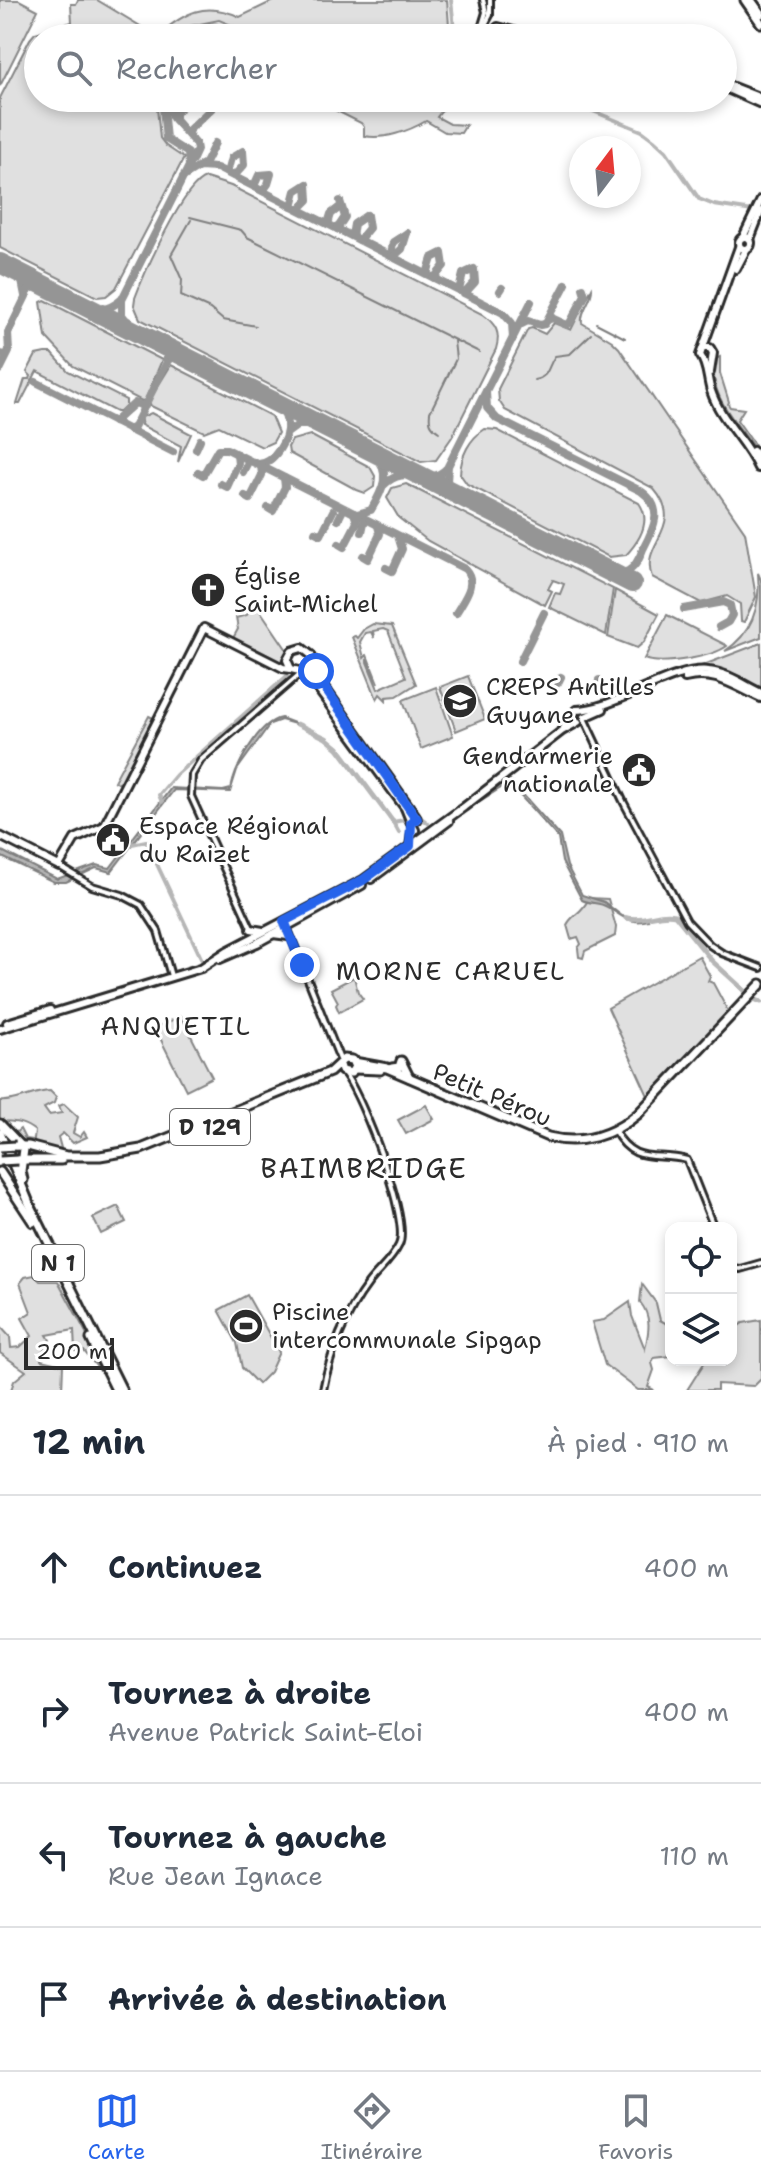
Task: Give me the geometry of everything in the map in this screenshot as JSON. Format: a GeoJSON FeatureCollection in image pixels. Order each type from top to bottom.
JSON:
{"type":"FeatureCollection","features":[{"type":"Feature","properties":{"kind":"highway"},"geometry":{"type":"LineString","coordinates":[[743,0],[760,19]]}},
{"type":"Feature","properties":{"kind":"highway"},"geometry":{"type":"LineString","coordinates":[[756,1],[760,19]]}},
{"type":"Feature","properties":{"kind":"highway","name":"Petit Pérou"},"geometry":{"type":"LineString","coordinates":[[752,997],[761,984]]}},
{"type":"Feature","properties":{"kind":"highway","name":"Petit Pérou"},"geometry":{"type":"LineString","coordinates":[[347,1067],[390,1073],[528,1135],[553,1143],[583,1144],[615,1132],[638,1114],[761,990]]}},
{"type":"Feature","properties":{"kind":"highway","name":"Petit Pérou"},"geometry":{"type":"LineString","coordinates":[[347,1067],[370,1063],[397,1069],[401,1061],[409,1077],[534,1133],[562,1141],[588,1140],[615,1132]]}},
{"type":"Feature","properties":{"kind":"highway","name":"D 129"},"geometry":{"type":"LineString","coordinates":[[0,1146],[19,1146],[66,1156],[100,1156],[141,1149],[347,1067]]}},
{"type":"Feature","properties":{"kind":"highway","name":"D 129"},"geometry":{"type":"LineString","coordinates":[[0,1161],[104,1160],[154,1150],[347,1067]]}},
{"type":"Feature","properties":{"kind":"highway"},"geometry":{"type":"LineString","coordinates":[[0,1124],[19,1146],[21,1175],[34,1221]]}},
{"type":"Feature","properties":{"kind":"highway","name":"N 1"},"geometry":{"type":"LineString","coordinates":[[0,1133],[34,1221],[122,1390]]}},
{"type":"Feature","properties":{"kind":"highway","name":"N 1"},"geometry":{"type":"LineString","coordinates":[[0,1146],[116,1390]]}},
{"type":"Feature","properties":{"kind":"highway"},"geometry":{"type":"LineString","coordinates":[[0,1172],[34,1221]]}},
{"type":"Feature","properties":{"kind":"main road"},"geometry":{"type":"LineString","coordinates":[[737,91],[761,101]]}},
{"type":"Feature","properties":{"kind":"main road"},"geometry":{"type":"LineString","coordinates":[[742,248],[750,246],[746,238],[761,200]]}},
{"type":"Feature","properties":{"kind":"main road"},"geometry":{"type":"LineString","coordinates":[[760,468],[716,405],[709,386],[707,359],[700,353],[707,348],[742,248],[739,241],[746,238],[761,211]]}},
{"type":"Feature","properties":{"kind":"main road"},"geometry":{"type":"LineString","coordinates":[[0,836],[59,866],[75,839],[104,826],[204,628],[275,664],[303,673],[375,766],[416,829]]}},
{"type":"Feature","properties":{"kind":"main road"},"geometry":{"type":"LineString","coordinates":[[275,664],[287,660],[292,651],[302,648],[311,655],[320,681],[416,829]]}},
{"type":"Feature","properties":{"kind":"main road"},"geometry":{"type":"LineString","coordinates":[[287,660],[291,670]]}},
{"type":"Feature","properties":{"kind":"main road"},"geometry":{"type":"LineString","coordinates":[[303,673],[312,662]]}},
{"type":"Feature","properties":{"kind":"main road"},"geometry":{"type":"LineString","coordinates":[[416,829],[436,825],[464,807],[580,718],[683,678],[699,675],[720,678],[761,695]]}},
{"type":"Feature","properties":{"kind":"main road"},"geometry":{"type":"LineString","coordinates":[[0,1027],[172,978],[212,962],[365,883],[416,829],[464,807]]}},
{"type":"Feature","properties":{"kind":"main road"},"geometry":{"type":"LineString","coordinates":[[251,929],[290,937]]}},
{"type":"Feature","properties":{"kind":"street"},"geometry":{"type":"LineString","coordinates":[[483,0],[486,12],[483,24]]}},
{"type":"Feature","properties":{"kind":"street"},"geometry":{"type":"LineString","coordinates":[[485,24],[490,15],[490,0]]}},
{"type":"Feature","properties":{"kind":"street"},"geometry":{"type":"LineString","coordinates":[[490,15],[495,24]]}},
{"type":"Feature","properties":{"kind":"street"},"geometry":{"type":"LineString","coordinates":[[291,670],[291,683]]}},
{"type":"Feature","properties":{"kind":"street"},"geometry":{"type":"LineString","coordinates":[[256,940],[191,796],[191,785],[195,766],[201,760],[303,673]]}},
{"type":"Feature","properties":{"kind":"street"},"geometry":{"type":"LineString","coordinates":[[580,718],[687,921],[710,945],[761,970]]}},
{"type":"Feature","properties":{"kind":"street"},"geometry":{"type":"LineString","coordinates":[[59,866],[78,878],[141,905],[161,938],[172,978]]}},
{"type":"Feature","properties":{"kind":"street"},"geometry":{"type":"LineString","coordinates":[[284,924],[336,1049],[347,1067],[386,1170],[402,1233],[399,1246],[353,1307],[332,1357],[323,1390]]}},
{"type":"Feature","properties":{"kind":"street"},"geometry":{"type":"LineString","coordinates":[[615,1132],[629,1149],[642,1156],[687,1160],[712,1222]]}},
{"type":"Feature","properties":{"kind":"street"},"geometry":{"type":"LineString","coordinates":[[737,1269],[761,1263]]}},
{"type":"Feature","properties":{"kind":"shaded area"},"geometry":{"type":"Polygon","coordinates":[[[0,0],[19,0],[38,10],[31,24],[24,24],[24,38],[0,86],[0,0]]]}},
{"type":"Feature","properties":{"kind":"shaded area"},"geometry":{"type":"Polygon","coordinates":[[[78,0],[97,0],[137,24],[65,24],[72,22],[71,4],[76,4],[78,0]]]}},
{"type":"Feature","properties":{"kind":"shaded area"},"geometry":{"type":"Polygon","coordinates":[[[275,0],[447,0],[449,24],[229,24],[219,20],[173,24],[186,15],[206,10],[228,12],[240,17],[275,0]]]}},
{"type":"Feature","properties":{"kind":"shaded area"},"geometry":{"type":"Polygon","coordinates":[[[24,51],[24,112],[157,112],[160,138],[184,158],[116,288],[106,296],[97,297],[0,248],[0,98],[24,51]]]}},
{"type":"Feature","properties":{"kind":"shaded area"},"geometry":{"type":"Polygon","coordinates":[[[339,112],[441,112],[437,117],[450,124],[466,125],[461,133],[445,132],[426,121],[396,134],[380,137],[364,136],[361,123],[339,112]]]}},
{"type":"Feature","properties":{"kind":"shaded area"},"geometry":{"type":"Polygon","coordinates":[[[206,178],[231,186],[491,321],[497,334],[496,349],[452,437],[436,460],[421,462],[140,319],[134,305],[135,298],[156,251],[187,195],[206,178]]]}},
{"type":"Feature","properties":{"kind":"shaded area"},"geometry":{"type":"Polygon","coordinates":[[[592,288],[582,323],[619,348],[745,532],[756,597],[744,622],[741,621],[740,604],[727,596],[701,603],[652,577],[652,554],[665,525],[666,514],[653,488],[505,410],[499,401],[498,389],[528,329],[545,334],[554,323],[571,330],[592,288]]]}},
{"type":"Feature","properties":{"kind":"shaded area"},"geometry":{"type":"Polygon","coordinates":[[[45,300],[162,360],[145,400],[73,366],[46,337],[41,302],[45,300]]]}},
{"type":"Feature","properties":{"kind":"shaded area"},"geometry":{"type":"Polygon","coordinates":[[[52,353],[68,371],[126,400],[126,406],[116,412],[37,371],[20,404],[17,404],[25,379],[30,379],[27,372],[36,355],[52,353]]]}},
{"type":"Feature","properties":{"kind":"shaded area"},"geometry":{"type":"Polygon","coordinates":[[[720,357],[720,373],[728,404],[744,409],[737,420],[761,454],[761,459],[721,400],[714,373],[715,359],[720,357]]]}},
{"type":"Feature","properties":{"kind":"shaded area"},"geometry":{"type":"Polygon","coordinates":[[[171,365],[271,416],[278,433],[273,442],[262,447],[219,426],[204,432],[151,406],[149,401],[171,365]]]}},
{"type":"Feature","properties":{"kind":"shaded area"},"geometry":{"type":"Polygon","coordinates":[[[151,413],[191,434],[178,462],[181,446],[141,425],[142,417],[151,413]]]}},
{"type":"Feature","properties":{"kind":"shaded area"},"geometry":{"type":"Polygon","coordinates":[[[485,429],[497,430],[639,503],[644,524],[626,555],[609,557],[467,484],[460,474],[464,454],[474,438],[485,429]]]}},
{"type":"Feature","properties":{"kind":"shaded area"},"geometry":{"type":"Polygon","coordinates":[[[310,435],[370,467],[375,476],[374,487],[365,493],[357,490],[289,453],[292,440],[310,435]]]}},
{"type":"Feature","properties":{"kind":"shaded area"},"geometry":{"type":"Polygon","coordinates":[[[406,484],[613,589],[606,635],[549,607],[555,593],[560,594],[564,584],[553,580],[548,589],[552,591],[545,605],[428,541],[399,518],[387,498],[392,488],[406,484]]]}},
{"type":"Feature","properties":{"kind":"shaded area"},"geometry":{"type":"Polygon","coordinates":[[[758,573],[761,580],[761,637],[725,651],[749,627],[758,596],[758,573]]]}},
{"type":"Feature","properties":{"kind":"shaded area"},"geometry":{"type":"Polygon","coordinates":[[[615,590],[659,614],[644,642],[637,648],[608,637],[615,590]]]}},
{"type":"Feature","properties":{"kind":"shaded area"},"geometry":{"type":"Polygon","coordinates":[[[253,600],[287,650],[281,661],[232,640],[238,629],[236,618],[247,615],[253,600]]]}},
{"type":"Feature","properties":{"kind":"shaded area"},"geometry":{"type":"Polygon","coordinates":[[[667,615],[727,646],[687,659],[644,659],[667,615]]]}},
{"type":"Feature","properties":{"kind":"shaded area"},"geometry":{"type":"Polygon","coordinates":[[[373,624],[392,626],[416,684],[397,696],[386,697],[386,700],[380,694],[377,699],[352,637],[357,638],[373,624]],[[373,631],[374,638],[371,632],[365,633],[360,642],[378,689],[406,677],[388,631],[373,631]]]}},
{"type":"Feature","properties":{"kind":"shaded area"},"geometry":{"type":"Polygon","coordinates":[[[761,643],[761,690],[716,669],[701,666],[761,643]]]}},
{"type":"Feature","properties":{"kind":"shaded area"},"geometry":{"type":"Polygon","coordinates":[[[468,676],[485,719],[456,731],[440,687],[468,676]]]}},
{"type":"Feature","properties":{"kind":"shaded area"},"geometry":{"type":"Polygon","coordinates":[[[436,687],[453,736],[421,749],[403,700],[436,687]]]}},
{"type":"Feature","properties":{"kind":"shaded area"},"geometry":{"type":"Polygon","coordinates":[[[149,716],[155,719],[122,785],[114,781],[149,716]]]}},
{"type":"Feature","properties":{"kind":"shaded area"},"geometry":{"type":"Polygon","coordinates":[[[281,718],[302,726],[281,720],[270,724],[237,770],[256,737],[272,721],[281,718]]]}},
{"type":"Feature","properties":{"kind":"shaded area"},"geometry":{"type":"Polygon","coordinates":[[[509,779],[560,836],[567,866],[582,895],[604,902],[622,916],[604,905],[582,900],[562,862],[558,838],[509,783],[480,801],[509,779]]]}},
{"type":"Feature","properties":{"kind":"shaded area"},"geometry":{"type":"Polygon","coordinates":[[[171,788],[231,789],[230,792],[174,790],[111,872],[96,868],[66,882],[54,882],[0,856],[0,850],[57,879],[96,865],[110,868],[171,788]]]}},
{"type":"Feature","properties":{"kind":"shaded area"},"geometry":{"type":"Polygon","coordinates":[[[589,898],[608,899],[616,927],[615,936],[585,951],[583,958],[579,957],[581,944],[578,937],[571,939],[567,925],[589,898]]]}},
{"type":"Feature","properties":{"kind":"shaded area"},"geometry":{"type":"Polygon","coordinates":[[[622,916],[649,920],[631,920],[622,916]]]}},
{"type":"Feature","properties":{"kind":"shaded area"},"geometry":{"type":"Polygon","coordinates":[[[699,956],[710,976],[708,981],[713,983],[729,1013],[649,1098],[608,1008],[699,956]]]}},
{"type":"Feature","properties":{"kind":"shaded area"},"geometry":{"type":"Polygon","coordinates":[[[354,977],[363,999],[339,1012],[331,989],[354,977]]]}},
{"type":"Feature","properties":{"kind":"shaded area"},"geometry":{"type":"Polygon","coordinates":[[[181,1016],[212,1077],[186,1090],[155,1028],[181,1016]]]}},
{"type":"Feature","properties":{"kind":"shaded area"},"geometry":{"type":"Polygon","coordinates":[[[50,1091],[56,1097],[54,1103],[44,1108],[49,1115],[62,1113],[59,1106],[64,1104],[78,1117],[73,1133],[80,1137],[84,1132],[87,1137],[73,1143],[63,1133],[58,1137],[61,1148],[41,1149],[23,1143],[14,1134],[20,1129],[25,1139],[34,1140],[35,1131],[18,1123],[0,1121],[0,1101],[50,1091]]]}},
{"type":"Feature","properties":{"kind":"shaded area"},"geometry":{"type":"Polygon","coordinates":[[[426,1105],[434,1119],[406,1134],[398,1120],[426,1105]]]}},
{"type":"Feature","properties":{"kind":"shaded area"},"geometry":{"type":"Polygon","coordinates":[[[118,1206],[126,1222],[101,1234],[93,1218],[118,1206]]]}},
{"type":"Feature","properties":{"kind":"shaded area"},"geometry":{"type":"Polygon","coordinates":[[[34,1275],[40,1281],[58,1281],[96,1351],[101,1372],[84,1351],[75,1351],[74,1330],[47,1335],[50,1340],[41,1354],[41,1360],[63,1365],[62,1390],[11,1390],[14,1381],[26,1371],[0,1353],[0,1326],[10,1337],[11,1348],[20,1347],[32,1336],[22,1318],[31,1312],[20,1283],[25,1277],[34,1275]]]}},
{"type":"Feature","properties":{"kind":"shaded area"},"geometry":{"type":"Polygon","coordinates":[[[642,1284],[656,1303],[660,1320],[665,1323],[665,1357],[654,1358],[654,1370],[648,1387],[654,1390],[638,1390],[605,1365],[592,1322],[604,1320],[630,1302],[645,1349],[648,1324],[640,1302],[642,1284]]]}},
{"type":"Feature","properties":{"kind":"shaded area","name":"Piscine intercommunale Sipgap"},"geometry":{"type":"Polygon","coordinates":[[[247,1295],[279,1352],[270,1372],[258,1384],[242,1368],[237,1343],[219,1310],[247,1295]]]}},
{"type":"Feature","properties":{"kind":"shaded area"},"geometry":{"type":"Polygon","coordinates":[[[761,1320],[761,1379],[754,1386],[717,1384],[717,1390],[687,1390],[702,1366],[737,1366],[737,1327],[761,1320]]]}},
{"type":"Feature","properties":{"kind":"waterway"},"geometry":{"type":"LineString","coordinates":[[451,0],[454,24]]}},
{"type":"Feature","properties":{"kind":"waterway"},"geometry":{"type":"LineString","coordinates":[[595,112],[642,131],[654,140],[666,151],[699,199],[714,205],[753,211]]}},
{"type":"Feature","properties":{"kind":"waterway"},"geometry":{"type":"LineString","coordinates":[[190,217],[241,230],[247,237],[479,352]]}},
{"type":"Feature","properties":{"kind":"waterway"},"geometry":{"type":"LineString","coordinates":[[191,220],[171,255],[182,280],[181,296],[210,309],[223,320],[256,326]]}},
{"type":"Feature","properties":{"kind":"waterway"},"geometry":{"type":"LineString","coordinates":[[596,323],[625,338]]}},
{"type":"Feature","properties":{"kind":"waterway"},"geometry":{"type":"LineString","coordinates":[[534,380],[546,374],[555,356],[570,354],[591,334]]}},
{"type":"Feature","properties":{"kind":"waterway"},"geometry":{"type":"LineString","coordinates":[[439,432],[431,424],[430,412],[456,359],[454,341]]}},
{"type":"Feature","properties":{"kind":"waterway"},"geometry":{"type":"LineString","coordinates":[[162,802],[159,795],[176,775],[287,676]]}},
{"type":"Feature","properties":{"kind":"waterway"},"geometry":{"type":"LineString","coordinates":[[297,724],[326,738],[338,748],[393,822]]}},
{"type":"Feature","properties":{"kind":"waterway"},"geometry":{"type":"LineString","coordinates":[[505,770],[520,760]]}},
{"type":"Feature","properties":{"kind":"waterway"},"geometry":{"type":"LineString","coordinates":[[492,781],[504,772]]}},
{"type":"Feature","properties":{"kind":"waterway"},"geometry":{"type":"LineString","coordinates":[[399,833],[393,822],[420,817],[428,823]]}},
{"type":"Feature","properties":{"kind":"waterway"},"geometry":{"type":"LineString","coordinates":[[132,844],[146,841],[204,964]]}},
{"type":"Feature","properties":{"kind":"waterway"},"geometry":{"type":"LineString","coordinates":[[626,918],[675,915],[712,961],[761,1002]]}},
{"type":"Feature","properties":{"kind":"taxiway"},"geometry":{"type":"LineString","coordinates":[[90,308],[107,308],[122,299],[189,166],[188,153],[166,139],[163,112]]}},
{"type":"Feature","properties":{"kind":"taxiway"},"geometry":{"type":"LineString","coordinates":[[170,112],[196,144],[192,161]]}},
{"type":"Feature","properties":{"kind":"taxiway"},"geometry":{"type":"LineString","coordinates":[[175,120],[176,112]]}},
{"type":"Feature","properties":{"kind":"taxiway"},"geometry":{"type":"LineString","coordinates":[[189,135],[190,129],[208,112]]}},
{"type":"Feature","properties":{"kind":"taxiway"},"geometry":{"type":"LineString","coordinates":[[200,166],[205,163],[215,143]]}},
{"type":"Feature","properties":{"kind":"taxiway"},"geometry":{"type":"LineString","coordinates":[[227,173],[231,158],[243,151],[244,165],[234,176]]}},
{"type":"Feature","properties":{"kind":"taxiway"},"geometry":{"type":"LineString","coordinates":[[183,177],[199,167],[217,168],[503,313],[512,323],[513,339]]}},
{"type":"Feature","properties":{"kind":"taxiway"},"geometry":{"type":"LineString","coordinates":[[254,186],[259,175],[271,174],[263,191]]}},
{"type":"Feature","properties":{"kind":"taxiway"},"geometry":{"type":"LineString","coordinates":[[292,206],[296,191],[307,184],[308,200],[299,209]]}},
{"type":"Feature","properties":{"kind":"taxiway"},"geometry":{"type":"LineString","coordinates":[[337,229],[345,217],[340,201]]}},
{"type":"Feature","properties":{"kind":"taxiway"},"geometry":{"type":"LineString","coordinates":[[328,224],[331,214],[340,207]]}},
{"type":"Feature","properties":{"kind":"taxiway"},"geometry":{"type":"LineString","coordinates":[[352,236],[354,224],[367,215],[369,228],[359,240]]}},
{"type":"Feature","properties":{"kind":"taxiway"},"geometry":{"type":"LineString","coordinates":[[391,256],[393,242],[407,233]]}},
{"type":"Feature","properties":{"kind":"taxiway"},"geometry":{"type":"LineString","coordinates":[[393,257],[402,249],[407,233]]}},
{"type":"Feature","properties":{"kind":"taxiway"},"geometry":{"type":"LineString","coordinates":[[427,274],[432,258],[442,253],[444,266],[434,278]]}},
{"type":"Feature","properties":{"kind":"taxiway"},"geometry":{"type":"LineString","coordinates":[[10,268],[22,281],[25,296]]}},
{"type":"Feature","properties":{"kind":"taxiway"},"geometry":{"type":"LineString","coordinates":[[459,290],[463,274],[474,269],[475,282],[465,293]]}},
{"type":"Feature","properties":{"kind":"taxiway"},"geometry":{"type":"LineString","coordinates":[[520,325],[528,321],[545,324],[566,284]]}},
{"type":"Feature","properties":{"kind":"taxiway"},"geometry":{"type":"LineString","coordinates":[[0,354],[9,352],[8,333],[29,290],[37,285],[51,288]]}},
{"type":"Feature","properties":{"kind":"taxiway"},"geometry":{"type":"LineString","coordinates":[[548,320],[552,318],[567,325],[570,323],[585,295],[583,288]]}},
{"type":"Feature","properties":{"kind":"taxiway"},"geometry":{"type":"LineString","coordinates":[[122,300],[122,315],[135,331]]}},
{"type":"Feature","properties":{"kind":"taxiway"},"geometry":{"type":"LineString","coordinates":[[457,494],[447,482],[448,466],[531,302]]}},
{"type":"Feature","properties":{"kind":"taxiway"},"geometry":{"type":"LineString","coordinates":[[161,345],[167,353],[167,361]]}},
{"type":"Feature","properties":{"kind":"taxiway"},"geometry":{"type":"LineString","coordinates":[[0,370],[8,354]]}},
{"type":"Feature","properties":{"kind":"taxiway"},"geometry":{"type":"LineString","coordinates":[[129,430],[134,427],[168,360],[176,356],[187,358]]}},
{"type":"Feature","properties":{"kind":"taxiway"},"geometry":{"type":"LineString","coordinates":[[36,382],[173,452]]}},
{"type":"Feature","properties":{"kind":"taxiway"},"geometry":{"type":"LineString","coordinates":[[486,392],[487,408],[497,419],[641,491],[653,504],[655,518],[651,533],[637,562],[626,572],[608,571]]}},
{"type":"Feature","properties":{"kind":"taxiway"},"geometry":{"type":"LineString","coordinates":[[258,464],[270,460],[286,436],[285,416],[272,401]]}},
{"type":"Feature","properties":{"kind":"taxiway"},"geometry":{"type":"LineString","coordinates":[[114,422],[135,403],[143,409]]}},
{"type":"Feature","properties":{"kind":"taxiway"},"geometry":{"type":"LineString","coordinates":[[287,433],[298,425],[318,425]]}},
{"type":"Feature","properties":{"kind":"taxiway"},"geometry":{"type":"LineString","coordinates":[[196,449],[200,440]]}},
{"type":"Feature","properties":{"kind":"taxiway"},"geometry":{"type":"LineString","coordinates":[[198,472],[203,475],[218,449],[227,449],[465,569],[470,585],[456,613]]}},
{"type":"Feature","properties":{"kind":"taxiway"},"geometry":{"type":"LineString","coordinates":[[357,514],[371,510],[384,482],[383,468],[374,453]]}},
{"type":"Feature","properties":{"kind":"taxiway"},"geometry":{"type":"LineString","coordinates":[[221,484],[227,487],[238,463],[237,454]]}},
{"type":"Feature","properties":{"kind":"taxiway"},"geometry":{"type":"LineString","coordinates":[[243,472],[247,464]]}},
{"type":"Feature","properties":{"kind":"taxiway"},"geometry":{"type":"LineString","coordinates":[[245,496],[250,499],[262,475],[261,465]]}},
{"type":"Feature","properties":{"kind":"taxiway"},"geometry":{"type":"LineString","coordinates":[[384,485],[401,476],[432,476],[447,468]]}},
{"type":"Feature","properties":{"kind":"taxiway"},"geometry":{"type":"LineString","coordinates":[[268,508],[273,511],[285,487],[284,478]]}},
{"type":"Feature","properties":{"kind":"taxiway"},"geometry":{"type":"LineString","coordinates":[[315,532],[321,535],[333,511]]}},
{"type":"Feature","properties":{"kind":"taxiway"},"geometry":{"type":"LineString","coordinates":[[338,520],[342,512]]}},
{"type":"Feature","properties":{"kind":"taxiway"},"geometry":{"type":"LineString","coordinates":[[339,544],[344,547],[357,522],[354,513]]}},
{"type":"Feature","properties":{"kind":"taxiway"},"geometry":{"type":"LineString","coordinates":[[362,532],[364,523]]}},
{"type":"Feature","properties":{"kind":"taxiway"},"geometry":{"type":"LineString","coordinates":[[363,556],[368,559],[380,534],[378,526]]}},
{"type":"Feature","properties":{"kind":"taxiway"},"geometry":{"type":"LineString","coordinates":[[386,568],[392,571],[402,549],[398,536]]}},
{"type":"Feature","properties":{"kind":"taxiway"},"geometry":{"type":"LineString","coordinates":[[684,609],[723,602],[730,605],[732,615],[728,622],[719,627]]}},
{"type":"Feature","properties":{"kind":"taxiway"},"geometry":{"type":"LineString","coordinates":[[520,661],[544,613]]}},
{"type":"Feature","properties":{"kind":"taxiway"},"geometry":{"type":"LineString","coordinates":[[558,683],[561,677]]}},
{"type":"Feature","properties":{"kind":"taxiway"},"geometry":{"type":"LineString","coordinates":[[599,680],[601,687]]}},
{"type":"Feature","properties":{"kind":"runway"},"geometry":{"type":"LineString","coordinates":[[0,263],[632,583]]}},
{"type":"Feature","properties":{"kind":"place","name":"Église Saint-Michel"},"geometry":{"type":"Point","coordinates":[208,590]}},
{"type":"Feature","properties":{"kind":"place","name":"CREPS Antilles Guyane"},"geometry":{"type":"Point","coordinates":[460,701]}},
{"type":"Feature","properties":{"kind":"place","name":"Gendarmerie nationale"},"geometry":{"type":"Point","coordinates":[639,770]}},
{"type":"Feature","properties":{"kind":"place","name":"Espace Régional du Raizet"},"geometry":{"type":"Point","coordinates":[113,840]}},
{"type":"Feature","properties":{"kind":"place","name":"Piscine intercommunale Sipgap"},"geometry":{"type":"Point","coordinates":[246,1326]}},
{"type":"Feature","properties":{"kind":"district","name":"MORNE CARUEL"},"geometry":{"type":"Point","coordinates":[451,971]}},
{"type":"Feature","properties":{"kind":"district","name":"ANQUETIL"},"geometry":{"type":"Point","coordinates":[176,1026]}},
{"type":"Feature","properties":{"kind":"district","name":"BAIMBRIDGE"},"geometry":{"type":"Point","coordinates":[364,1168]}},
{"type":"Feature","properties":{"kind":"route"},"geometry":{"type":"LineString","coordinates":[[302,965],[284,921],[387,864],[410,846],[411,823],[417,820],[316,671]]}}]}
